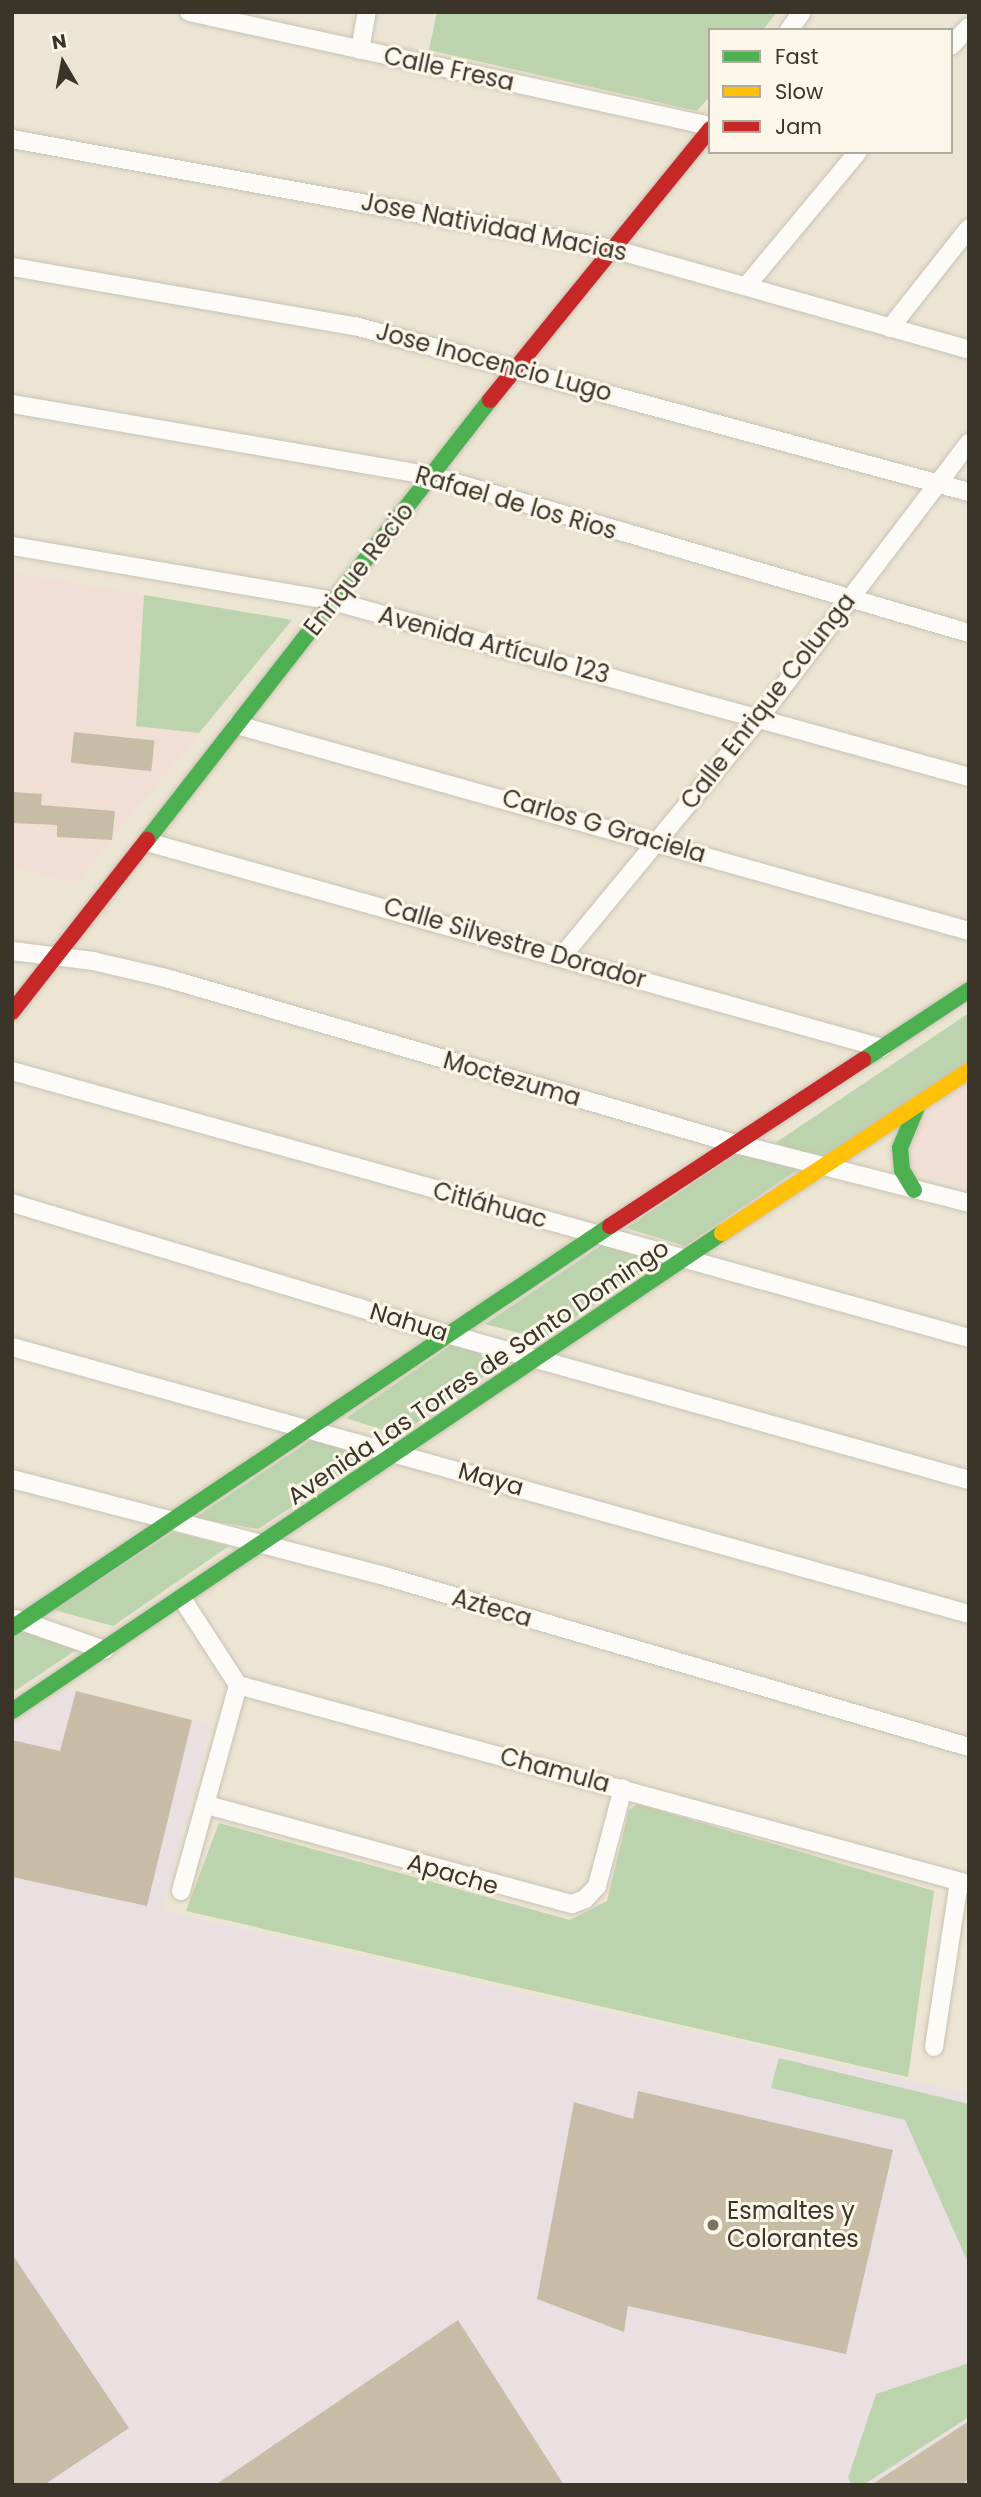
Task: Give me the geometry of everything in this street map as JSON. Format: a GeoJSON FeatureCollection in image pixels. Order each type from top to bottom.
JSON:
{"type":"FeatureCollection","features":[{"type":"Feature","properties":{"kind":"street","name":"Calle Fresa"},"geometry":{"type":"LineString","coordinates":[[189,12],[708,128]]}},
{"type":"Feature","properties":{"kind":"street"},"geometry":{"type":"LineString","coordinates":[[360,50],[367,12]]}},
{"type":"Feature","properties":{"kind":"street"},"geometry":{"type":"LineString","coordinates":[[790,28],[802,12]]}},
{"type":"Feature","properties":{"kind":"street"},"geometry":{"type":"LineString","coordinates":[[953,44],[969,27]]}},
{"type":"Feature","properties":{"kind":"street","name":"Enrique Recio"},"geometry":{"type":"LineString","coordinates":[[12,1012],[517,366],[708,130]]}},
{"type":"Feature","properties":{"kind":"street","name":"Jose Natividad Macias"},"geometry":{"type":"LineString","coordinates":[[12,139],[613,249],[969,350]]}},
{"type":"Feature","properties":{"kind":"street"},"geometry":{"type":"LineString","coordinates":[[747,285],[856,154]]}},
{"type":"Feature","properties":{"kind":"street"},"geometry":{"type":"LineString","coordinates":[[890,328],[969,229]]}},
{"type":"Feature","properties":{"kind":"street","name":"Jose Inocencio Lugo"},"geometry":{"type":"LineString","coordinates":[[12,267],[355,326],[517,366],[969,492]]}},
{"type":"Feature","properties":{"kind":"street","name":"Rafael de los Rios"},"geometry":{"type":"LineString","coordinates":[[12,404],[432,476],[847,600],[969,633]]}},
{"type":"Feature","properties":{"kind":"street","name":"Calle Enrique Colunga"},"geometry":{"type":"LineString","coordinates":[[563,955],[760,718],[847,600],[969,443]]}},
{"type":"Feature","properties":{"kind":"street","name":"Avenida Artículo 123"},"geometry":{"type":"LineString","coordinates":[[12,546],[333,600],[969,777]]}},
{"type":"Feature","properties":{"kind":"street","name":"Carlos G Graciela"},"geometry":{"type":"LineString","coordinates":[[237,725],[660,841],[969,931]]}},
{"type":"Feature","properties":{"kind":"street","name":"Calle Silvestre Dorador"},"geometry":{"type":"LineString","coordinates":[[147,842],[563,955],[883,1048]]}},
{"type":"Feature","properties":{"kind":"street","name":"Moctezuma"},"geometry":{"type":"LineString","coordinates":[[12,951],[55,956],[166,978],[736,1144],[969,1203]]}},
{"type":"Feature","properties":{"kind":"street","name":"Avenida Las Torres de Santo Domingo"},"geometry":{"type":"LineString","coordinates":[[16,1623],[170,1523],[597,1234],[969,990]]}},
{"type":"Feature","properties":{"kind":"street","name":"Citláhuac"},"geometry":{"type":"LineString","coordinates":[[12,1071],[969,1338]]}},
{"type":"Feature","properties":{"kind":"street","name":"Avenida Las Torres de Santo Domingo"},"geometry":{"type":"LineString","coordinates":[[12,1711],[183,1600],[394,1451],[532,1358],[689,1258],[969,1072]]}},
{"type":"Feature","properties":{"kind":"street"},"geometry":{"type":"LineString","coordinates":[[914,1190],[902,1170],[900,1148],[917,1106]]}},
{"type":"Feature","properties":{"kind":"street","name":"Nahua"},"geometry":{"type":"LineString","coordinates":[[12,1203],[447,1334],[969,1480]]}},
{"type":"Feature","properties":{"kind":"street","name":"Maya"},"geometry":{"type":"LineString","coordinates":[[12,1347],[394,1451],[969,1614]]}},
{"type":"Feature","properties":{"kind":"street","name":"Azteca"},"geometry":{"type":"LineString","coordinates":[[12,1479],[258,1547],[388,1577],[969,1747]]}},
{"type":"Feature","properties":{"kind":"street"},"geometry":{"type":"LineString","coordinates":[[181,1891],[239,1685],[183,1600]]}},
{"type":"Feature","properties":{"kind":"street"},"geometry":{"type":"LineString","coordinates":[[16,1623],[105,1650]]}},
{"type":"Feature","properties":{"kind":"street","name":"Chamula"},"geometry":{"type":"LineString","coordinates":[[239,1685],[964,1883]]}},
{"type":"Feature","properties":{"kind":"street","name":"Apache"},"geometry":{"type":"LineString","coordinates":[[207,1805],[572,1905],[585,1899],[597,1886],[623,1788]]}},
{"type":"Feature","properties":{"kind":"street"},"geometry":{"type":"LineString","coordinates":[[934,2048],[964,1883]]}},
{"type":"Feature","properties":{"kind":"shaded area"},"geometry":{"type":"Polygon","coordinates":[[[12,573],[292,620],[76,883],[12,867],[12,573]]]}},
{"type":"Feature","properties":{"kind":"shaded area"},"geometry":{"type":"Polygon","coordinates":[[[969,1083],[969,1188],[920,1175],[910,1157],[913,1121],[969,1083]]]}},
{"type":"Feature","properties":{"kind":"shaded area"},"geometry":{"type":"Polygon","coordinates":[[[67,1689],[211,1724],[162,1911],[969,2094],[969,2485],[12,2485],[12,1725],[67,1689]]]}},
{"type":"Feature","properties":{"kind":"green space"},"geometry":{"type":"Polygon","coordinates":[[[437,12],[777,12],[765,28],[708,28],[708,98],[697,111],[429,50],[437,12]]]}},
{"type":"Feature","properties":{"kind":"green space"},"geometry":{"type":"Polygon","coordinates":[[[144,595],[292,620],[199,733],[136,726],[144,595]]]}},
{"type":"Feature","properties":{"kind":"green space"},"geometry":{"type":"Polygon","coordinates":[[[969,1013],[969,1065],[826,1159],[775,1143],[969,1013]]]}},
{"type":"Feature","properties":{"kind":"green space"},"geometry":{"type":"Polygon","coordinates":[[[738,1153],[800,1168],[685,1246],[626,1228],[738,1153]]]}},
{"type":"Feature","properties":{"kind":"green space"},"geometry":{"type":"Polygon","coordinates":[[[602,1245],[658,1262],[543,1339],[485,1324],[602,1245]]]}},
{"type":"Feature","properties":{"kind":"green space"},"geometry":{"type":"Polygon","coordinates":[[[453,1344],[508,1360],[399,1435],[346,1418],[453,1344]]]}},
{"type":"Feature","properties":{"kind":"green space"},"geometry":{"type":"Polygon","coordinates":[[[320,1434],[380,1449],[258,1529],[195,1518],[320,1434]]]}},
{"type":"Feature","properties":{"kind":"green space"},"geometry":{"type":"Polygon","coordinates":[[[173,1532],[229,1546],[113,1626],[54,1610],[173,1532]]]}},
{"type":"Feature","properties":{"kind":"green space"},"geometry":{"type":"Polygon","coordinates":[[[27,1626],[85,1644],[12,1693],[12,1636],[27,1626]]]}},
{"type":"Feature","properties":{"kind":"green space"},"geometry":{"type":"Polygon","coordinates":[[[637,1804],[934,1891],[908,2077],[186,1911],[219,1823],[570,1920],[607,1901],[629,1810],[637,1804]]]}},
{"type":"Feature","properties":{"kind":"green space"},"geometry":{"type":"Polygon","coordinates":[[[779,2058],[969,2104],[969,2265],[905,2120],[771,2088],[779,2058]]]}},
{"type":"Feature","properties":{"kind":"green space"},"geometry":{"type":"Polygon","coordinates":[[[969,2363],[969,2417],[863,2485],[852,2485],[848,2478],[876,2394],[969,2363]]]}},
{"type":"Feature","properties":{"kind":"building"},"geometry":{"type":"Polygon","coordinates":[[[74,732],[155,740],[151,771],[71,763],[74,732]]]}},
{"type":"Feature","properties":{"kind":"building"},"geometry":{"type":"Polygon","coordinates":[[[12,792],[42,794],[41,805],[115,811],[112,840],[57,837],[57,825],[12,823],[12,792]]]}},
{"type":"Feature","properties":{"kind":"building"},"geometry":{"type":"Polygon","coordinates":[[[76,1691],[192,1720],[147,1906],[12,1877],[12,1740],[60,1751],[76,1691]]]}},
{"type":"Feature","properties":{"kind":"building","name":"Esmaltes y Colorantes"},"geometry":{"type":"Polygon","coordinates":[[[638,2091],[893,2150],[846,2354],[628,2306],[624,2332],[537,2299],[574,2102],[633,2119],[638,2091]]]}},
{"type":"Feature","properties":{"kind":"building"},"geometry":{"type":"Polygon","coordinates":[[[12,2254],[129,2428],[44,2485],[12,2485],[12,2254]]]}},
{"type":"Feature","properties":{"kind":"building"},"geometry":{"type":"Polygon","coordinates":[[[458,2320],[564,2485],[215,2485],[458,2320]]]}},
{"type":"Feature","properties":{"kind":"building"},"geometry":{"type":"Polygon","coordinates":[[[969,2421],[969,2479],[961,2485],[871,2485],[969,2421]]]}},
{"type":"Feature","properties":{"kind":"traffic: fast"},"geometry":{"type":"LineString","coordinates":[[147,840],[490,400]]}},
{"type":"Feature","properties":{"kind":"traffic: fast"},"geometry":{"type":"LineString","coordinates":[[863,1060],[969,990]]}},
{"type":"Feature","properties":{"kind":"traffic: fast"},"geometry":{"type":"LineString","coordinates":[[914,1190],[902,1170],[900,1148],[917,1107]]}},
{"type":"Feature","properties":{"kind":"traffic: fast"},"geometry":{"type":"LineString","coordinates":[[12,1628],[610,1226]]}},
{"type":"Feature","properties":{"kind":"traffic: fast"},"geometry":{"type":"LineString","coordinates":[[12,1711],[722,1233]]}},
{"type":"Feature","properties":{"kind":"traffic: slow"},"geometry":{"type":"LineString","coordinates":[[722,1233],[969,1071]]}},
{"type":"Feature","properties":{"kind":"traffic: jam"},"geometry":{"type":"LineString","coordinates":[[490,400],[708,131]]}},
{"type":"Feature","properties":{"kind":"traffic: jam"},"geometry":{"type":"LineString","coordinates":[[12,1012],[147,840]]}},
{"type":"Feature","properties":{"kind":"traffic: jam"},"geometry":{"type":"LineString","coordinates":[[610,1226],[863,1060]]}},
{"type":"Feature","properties":{"kind":"place","name":"Esmaltes y Colorantes"},"geometry":{"type":"Point","coordinates":[713,2225]}}]}
